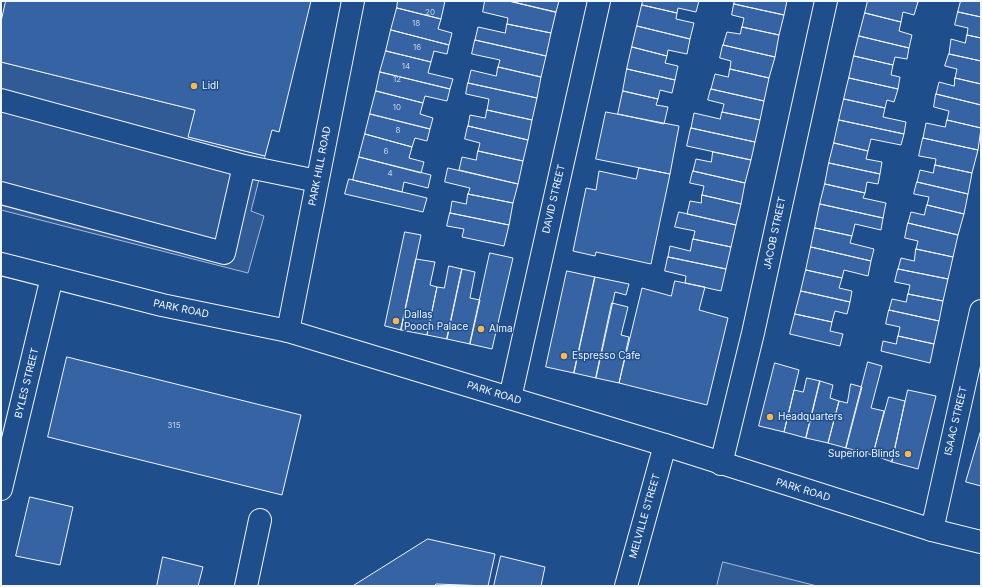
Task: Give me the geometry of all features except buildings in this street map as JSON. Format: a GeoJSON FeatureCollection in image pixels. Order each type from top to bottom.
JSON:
{"type":"FeatureCollection","features":[{"type":"Feature","properties":{"kind":"main road","name":"PARK HILL ROAD"},"geometry":{"type":"LineString","coordinates":[[288,331],[353,1]]}},
{"type":"Feature","properties":{"kind":"main road","name":"DAVID STREET"},"geometry":{"type":"LineString","coordinates":[[510,398],[599,1]]}},
{"type":"Feature","properties":{"kind":"main road","name":"JACOB STREET"},"geometry":{"type":"LineString","coordinates":[[721,464],[753,333],[826,1]]}},
{"type":"Feature","properties":{"kind":"main road"},"geometry":{"type":"LineString","coordinates":[[1,100],[244,166],[317,181]]}},
{"type":"Feature","properties":{"kind":"main road"},"geometry":{"type":"LineString","coordinates":[[1,193],[224,253],[244,166]]}},
{"type":"Feature","properties":{"kind":"main road","name":"PARK ROAD"},"geometry":{"type":"LineString","coordinates":[[1,264],[162,305],[288,331],[665,445],[932,530],[981,542]]}},
{"type":"Feature","properties":{"kind":"main road","name":"BYLES STREET"},"geometry":{"type":"LineString","coordinates":[[1,488],[52,277]]}},
{"type":"Feature","properties":{"kind":"main road","name":"ISAAC STREET"},"geometry":{"type":"LineString","coordinates":[[932,530],[981,311]]}},
{"type":"Feature","properties":{"kind":"main road","name":"MELVILLE STREET"},"geometry":{"type":"LineString","coordinates":[[626,586],[665,445]]}},
{"type":"Feature","properties":{"kind":"main road"},"geometry":{"type":"LineString","coordinates":[[246,586],[260,520]]}},
{"type":"Feature","properties":{"kind":"shaded area"},"geometry":{"type":"Polygon","coordinates":[[[1,62],[195,110],[189,137],[265,156],[251,211],[264,216],[248,273],[1,210],[1,62]]]}},
{"type":"Feature","properties":{"kind":"shaded area"},"geometry":{"type":"Polygon","coordinates":[[[723,562],[817,586],[717,586],[723,562]]]}},
{"type":"Feature","properties":{"kind":"place","name":"Lidl"},"geometry":{"type":"Point","coordinates":[194,86]}},
{"type":"Feature","properties":{"kind":"place","name":"Dallas Pooch Palace"},"geometry":{"type":"Point","coordinates":[396,321]}},
{"type":"Feature","properties":{"kind":"place","name":"Alma"},"geometry":{"type":"Point","coordinates":[481,329]}},
{"type":"Feature","properties":{"kind":"place","name":"Espresso Cafe"},"geometry":{"type":"Point","coordinates":[564,356]}},
{"type":"Feature","properties":{"kind":"place","name":"Headquarters"},"geometry":{"type":"Point","coordinates":[770,417]}},
{"type":"Feature","properties":{"kind":"place","name":"Superior Blinds"},"geometry":{"type":"Point","coordinates":[908,454]}}]}
